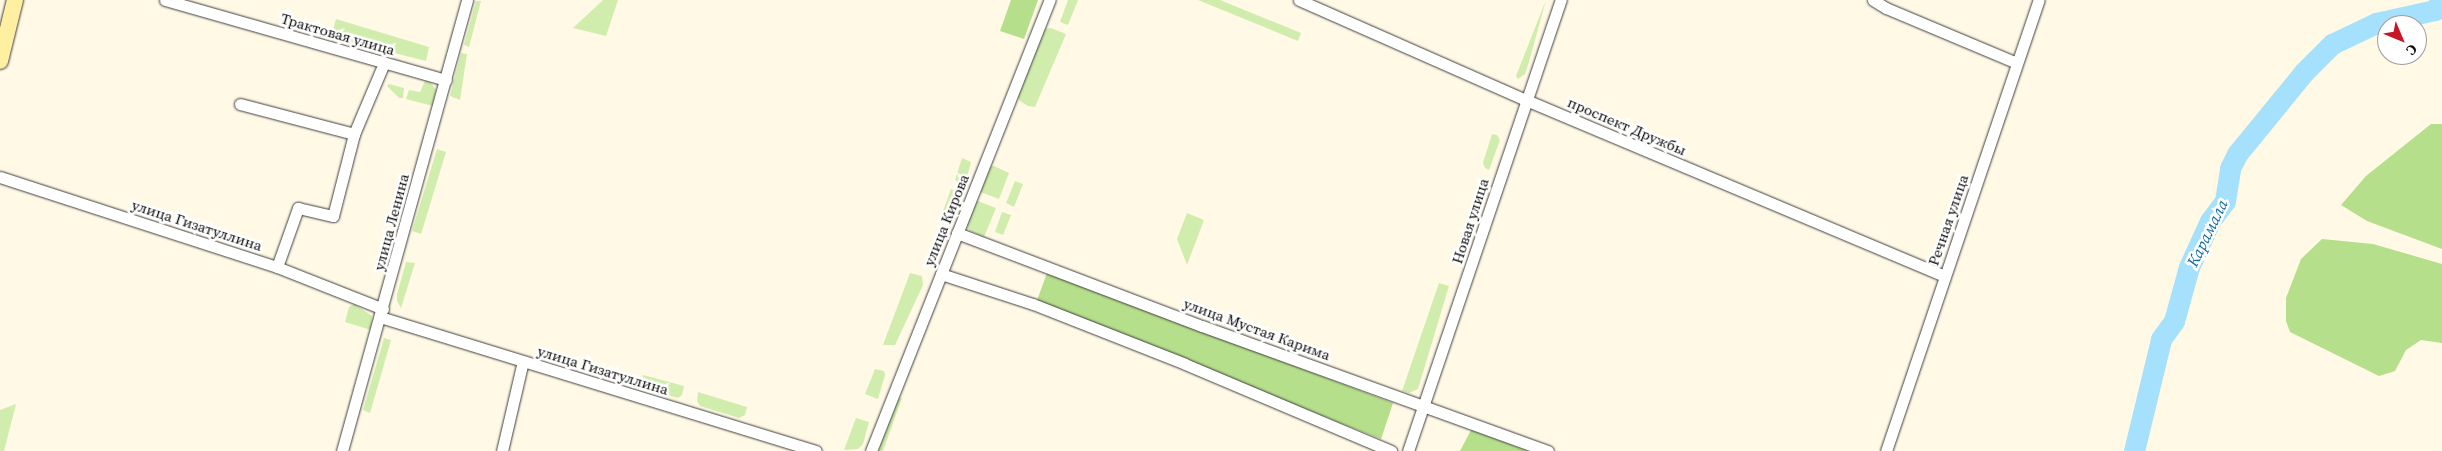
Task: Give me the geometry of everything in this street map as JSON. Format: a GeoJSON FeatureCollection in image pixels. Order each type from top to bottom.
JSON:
{"type":"FeatureCollection","features":[{"type":"Feature","properties":{"kind":"main road"},"geometry":{"type":"LineString","coordinates":[[0,61],[15,0]]}},
{"type":"Feature","properties":{"kind":"street","name":"Трактовая улица"},"geometry":{"type":"LineString","coordinates":[[165,0],[446,80]]}},
{"type":"Feature","properties":{"kind":"street","name":"улица Ленина"},"geometry":{"type":"LineString","coordinates":[[342,451],[382,313],[467,0]]}},
{"type":"Feature","properties":{"kind":"street","name":"улица Кирова"},"geometry":{"type":"LineString","coordinates":[[870,451],[1050,0]]}},
{"type":"Feature","properties":{"kind":"street","name":"проспект Дружбы"},"geometry":{"type":"LineString","coordinates":[[1299,0],[1526,100],[1944,276]]}},
{"type":"Feature","properties":{"kind":"street","name":"Новая улица"},"geometry":{"type":"LineString","coordinates":[[1408,451],[1561,0]]}},
{"type":"Feature","properties":{"kind":"street"},"geometry":{"type":"LineString","coordinates":[[1873,0],[1886,8],[2017,63]]}},
{"type":"Feature","properties":{"kind":"street","name":"Речная улица"},"geometry":{"type":"LineString","coordinates":[[1886,451],[2039,0]]}},
{"type":"Feature","properties":{"kind":"street"},"geometry":{"type":"LineString","coordinates":[[277,267],[298,208],[333,216],[354,134],[384,63]]}},
{"type":"Feature","properties":{"kind":"street"},"geometry":{"type":"LineString","coordinates":[[240,104],[354,134]]}},
{"type":"Feature","properties":{"kind":"street","name":"улица Гизатуллина"},"geometry":{"type":"LineString","coordinates":[[0,177],[277,267],[382,313],[523,361],[816,451]]}},
{"type":"Feature","properties":{"kind":"street","name":"улица Мустая Карима"},"geometry":{"type":"LineString","coordinates":[[957,233],[1202,326],[1548,451]]}},
{"type":"Feature","properties":{"kind":"street"},"geometry":{"type":"LineString","coordinates":[[941,274],[1042,307],[1185,364],[1391,451]]}},
{"type":"Feature","properties":{"kind":"street"},"geometry":{"type":"LineString","coordinates":[[502,451],[523,361]]}},
{"type":"Feature","properties":{"kind":"green space"},"geometry":{"type":"Polygon","coordinates":[[[603,0],[618,0],[606,36],[573,28],[603,0]]]}},
{"type":"Feature","properties":{"kind":"green space"},"geometry":{"type":"Polygon","coordinates":[[[1011,0],[1038,0],[1024,39],[1000,31],[1011,0]]]}},
{"type":"Feature","properties":{"kind":"green space"},"geometry":{"type":"Polygon","coordinates":[[[1068,0],[1078,0],[1068,25],[1060,22],[1068,0]]]}},
{"type":"Feature","properties":{"kind":"green space"},"geometry":{"type":"Polygon","coordinates":[[[1198,0],[1220,0],[1301,33],[1298,41],[1198,0]]]}},
{"type":"Feature","properties":{"kind":"green space"},"geometry":{"type":"Polygon","coordinates":[[[1546,0],[1525,74],[1518,79],[1516,76],[1546,0]]]}},
{"type":"Feature","properties":{"kind":"green space"},"geometry":{"type":"Polygon","coordinates":[[[476,1],[481,1],[469,47],[464,45],[476,1]]]}},
{"type":"Feature","properties":{"kind":"green space"},"geometry":{"type":"Polygon","coordinates":[[[336,19],[429,47],[426,61],[331,37],[336,19]]]}},
{"type":"Feature","properties":{"kind":"green space"},"geometry":{"type":"Polygon","coordinates":[[[1051,28],[1066,34],[1035,107],[1028,106],[1020,101],[1017,96],[1044,29],[1051,28]]]}},
{"type":"Feature","properties":{"kind":"green space"},"geometry":{"type":"Polygon","coordinates":[[[461,53],[467,54],[460,100],[450,96],[461,53]]]}},
{"type":"Feature","properties":{"kind":"green space"},"geometry":{"type":"Polygon","coordinates":[[[425,81],[430,82],[436,90],[433,106],[406,99],[409,90],[420,92],[425,81]]]}},
{"type":"Feature","properties":{"kind":"green space"},"geometry":{"type":"Polygon","coordinates":[[[389,84],[404,88],[403,98],[399,98],[387,86],[389,84]]]}},
{"type":"Feature","properties":{"kind":"green space"},"geometry":{"type":"Polygon","coordinates":[[[2431,124],[2442,124],[2442,249],[2367,221],[2341,205],[2366,176],[2431,124]]]}},
{"type":"Feature","properties":{"kind":"green space"},"geometry":{"type":"Polygon","coordinates":[[[1492,134],[1497,135],[1500,140],[1489,170],[1485,168],[1483,163],[1492,134]]]}},
{"type":"Feature","properties":{"kind":"green space"},"geometry":{"type":"Polygon","coordinates":[[[437,149],[446,152],[421,234],[412,231],[437,149]]]}},
{"type":"Feature","properties":{"kind":"green space"},"geometry":{"type":"Polygon","coordinates":[[[962,158],[971,162],[967,177],[960,182],[955,180],[962,158]]]}},
{"type":"Feature","properties":{"kind":"green space"},"geometry":{"type":"Polygon","coordinates":[[[990,166],[1009,173],[999,199],[978,191],[990,166]]]}},
{"type":"Feature","properties":{"kind":"green space"},"geometry":{"type":"Polygon","coordinates":[[[1015,181],[1023,184],[1014,207],[1006,203],[1015,181]]]}},
{"type":"Feature","properties":{"kind":"green space"},"geometry":{"type":"Polygon","coordinates":[[[951,189],[959,193],[955,205],[951,212],[943,211],[951,189]]]}},
{"type":"Feature","properties":{"kind":"green space"},"geometry":{"type":"Polygon","coordinates":[[[975,200],[996,208],[984,237],[970,231],[966,224],[975,200]]]}},
{"type":"Feature","properties":{"kind":"green space"},"geometry":{"type":"Polygon","coordinates":[[[1002,212],[1011,215],[1003,235],[995,232],[1002,212]]]}},
{"type":"Feature","properties":{"kind":"green space"},"geometry":{"type":"Polygon","coordinates":[[[1187,213],[1204,220],[1187,265],[1177,239],[1187,213]]]}},
{"type":"Feature","properties":{"kind":"green space"},"geometry":{"type":"Polygon","coordinates":[[[2322,239],[2373,244],[2442,264],[2442,343],[2421,340],[2406,350],[2395,371],[2379,376],[2290,332],[2286,321],[2286,298],[2301,259],[2322,239]]]}},
{"type":"Feature","properties":{"kind":"green space"},"geometry":{"type":"Polygon","coordinates":[[[406,262],[415,263],[401,308],[397,301],[397,294],[406,262]]]}},
{"type":"Feature","properties":{"kind":"green space"},"geometry":{"type":"Polygon","coordinates":[[[910,273],[922,276],[923,285],[895,345],[883,345],[910,273]]]}},
{"type":"Feature","properties":{"kind":"green space"},"geometry":{"type":"Polygon","coordinates":[[[1047,273],[1393,403],[1381,439],[1036,303],[1047,273]]]}},
{"type":"Feature","properties":{"kind":"green space"},"geometry":{"type":"Polygon","coordinates":[[[1439,283],[1449,286],[1418,389],[1409,393],[1402,391],[1439,283]]]}},
{"type":"Feature","properties":{"kind":"green space"},"geometry":{"type":"Polygon","coordinates":[[[354,304],[372,316],[371,330],[345,322],[349,307],[354,304]]]}},
{"type":"Feature","properties":{"kind":"green space"},"geometry":{"type":"Polygon","coordinates":[[[384,338],[391,340],[370,413],[363,410],[384,338]]]}},
{"type":"Feature","properties":{"kind":"green space"},"geometry":{"type":"Polygon","coordinates":[[[875,369],[884,371],[885,375],[878,399],[865,394],[875,369]]]}},
{"type":"Feature","properties":{"kind":"green space"},"geometry":{"type":"Polygon","coordinates":[[[643,375],[684,386],[682,395],[678,398],[645,389],[641,383],[643,375]]]}},
{"type":"Feature","properties":{"kind":"green space"},"geometry":{"type":"Polygon","coordinates":[[[698,392],[747,407],[745,415],[739,418],[700,406],[697,401],[698,392]]]}},
{"type":"Feature","properties":{"kind":"green space"},"geometry":{"type":"Polygon","coordinates":[[[902,398],[883,451],[877,451],[896,399],[902,398]]]}},
{"type":"Feature","properties":{"kind":"green space"},"geometry":{"type":"Polygon","coordinates":[[[16,404],[4,451],[0,451],[0,410],[16,404]]]}},
{"type":"Feature","properties":{"kind":"green space"},"geometry":{"type":"Polygon","coordinates":[[[856,418],[869,422],[863,444],[858,449],[844,450],[856,418]]]}},
{"type":"Feature","properties":{"kind":"green space"},"geometry":{"type":"Polygon","coordinates":[[[1471,430],[1528,451],[1460,451],[1471,430]]]}},
{"type":"Feature","properties":{"kind":"waterway","name":"Карамала"},"geometry":{"type":"LineString","coordinates":[[2134,451],[2161,339],[2174,321],[2189,267],[2210,221],[2225,201],[2230,168],[2237,154],[2304,72],[2332,44],[2376,23],[2435,10],[2441,0]]}}]}
